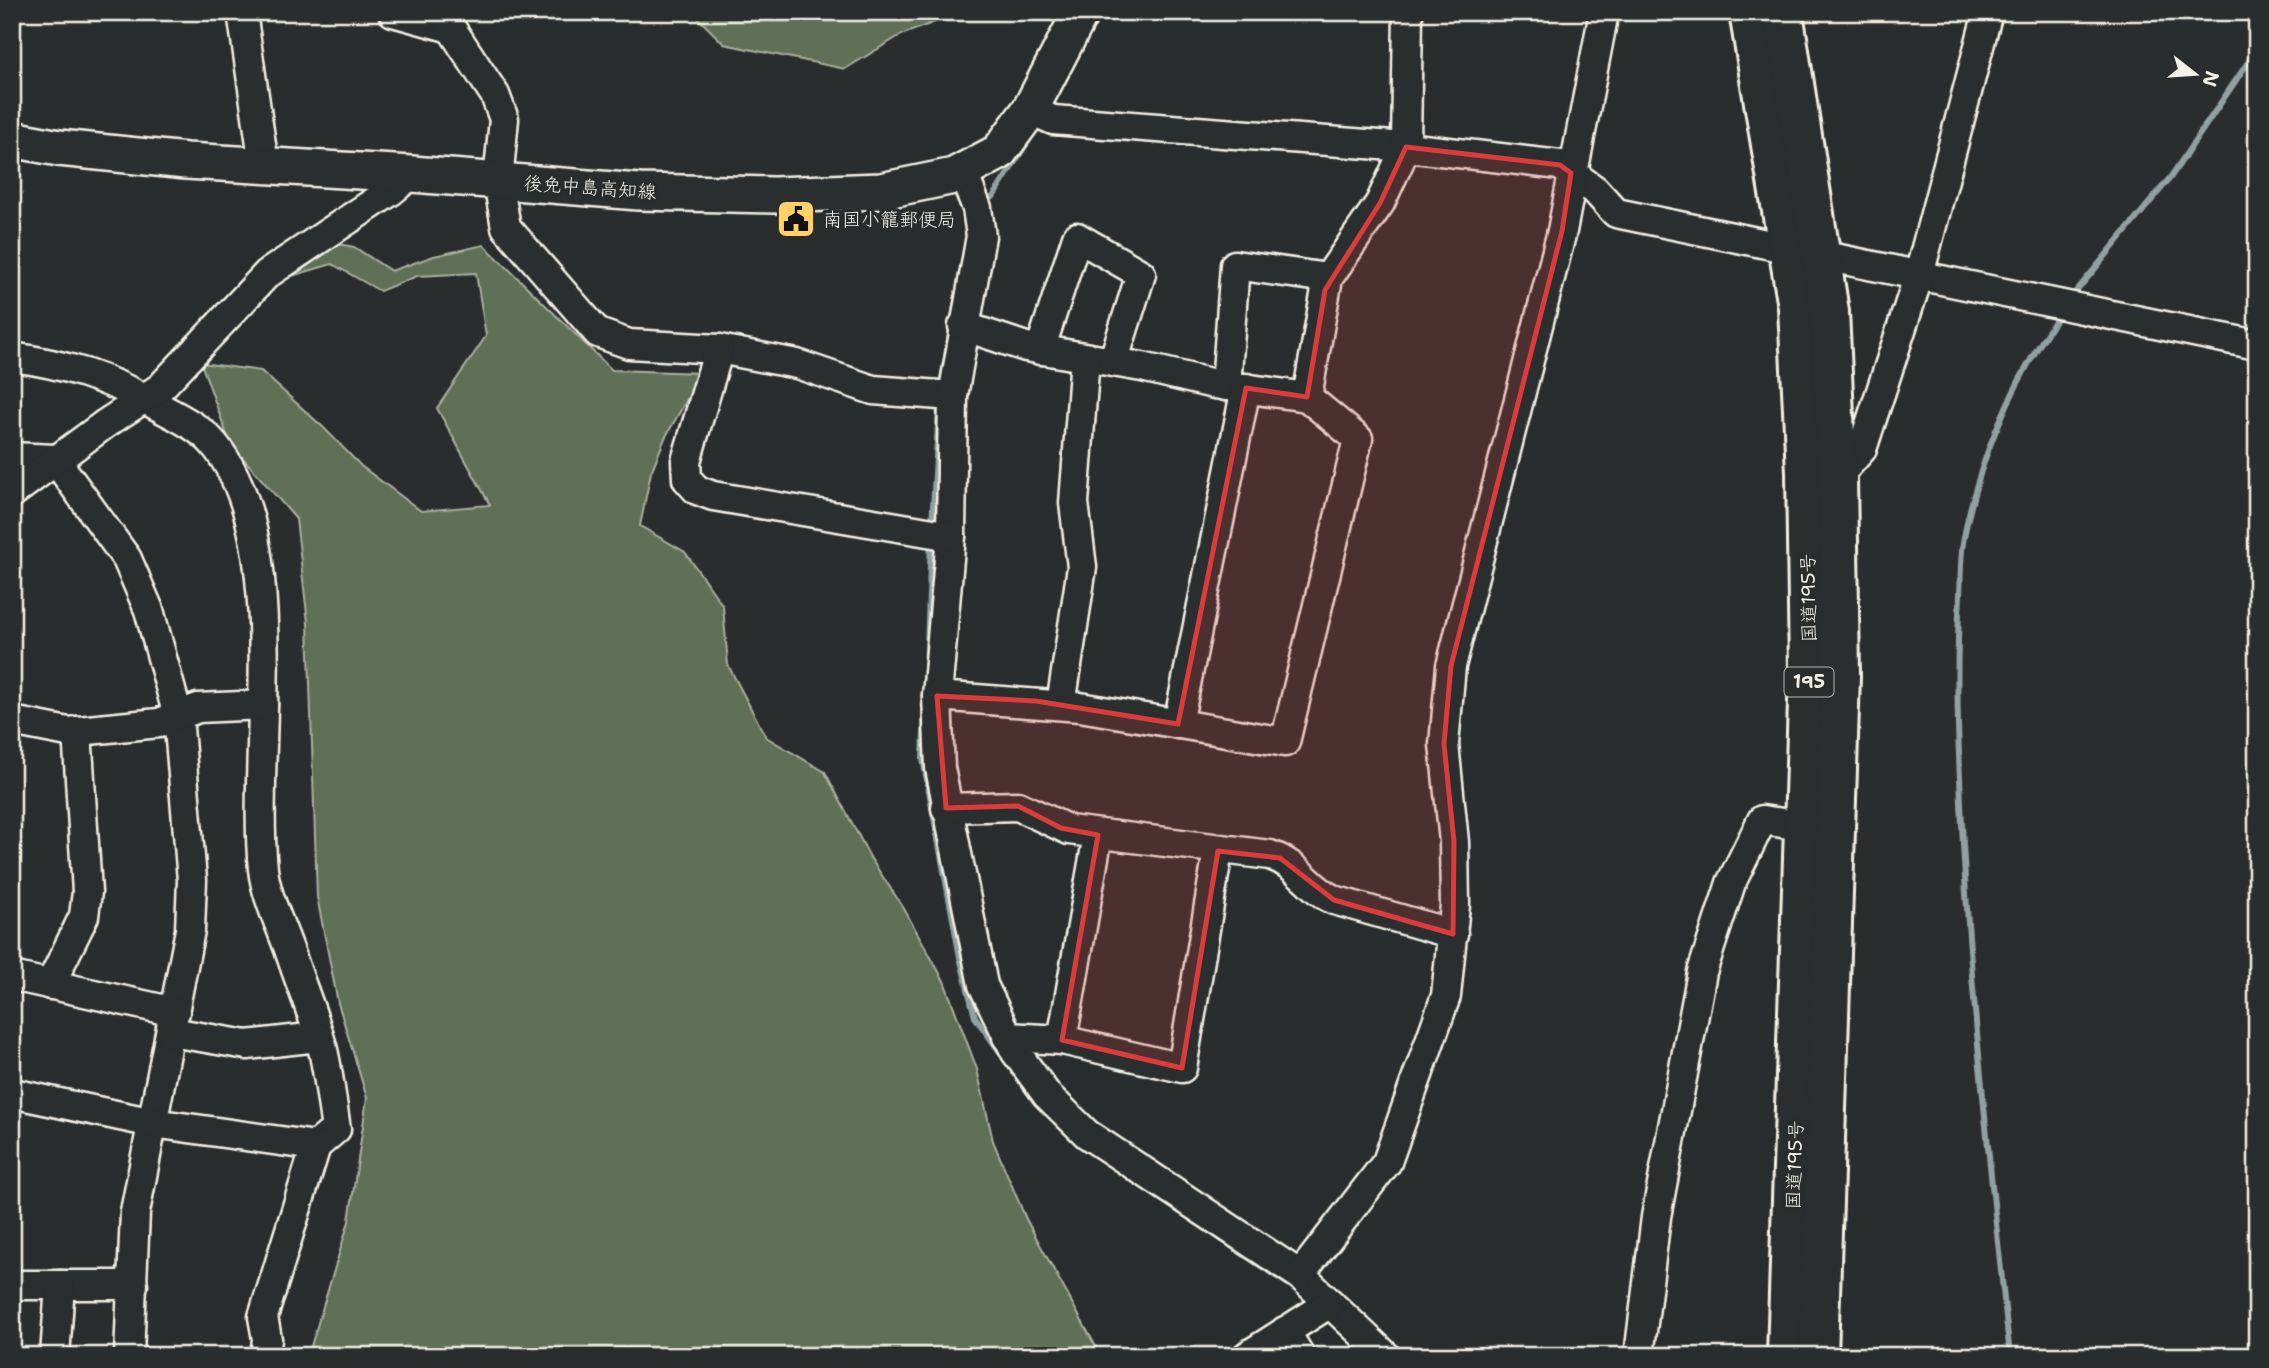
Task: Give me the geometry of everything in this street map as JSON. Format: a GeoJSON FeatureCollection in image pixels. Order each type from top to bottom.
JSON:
{"type":"FeatureCollection","features":[{"type":"Feature","properties":{"kind":"highway","name":"国道195号"},"geometry":{"type":"LineString","coordinates":[[1749,12],[1805,251],[1829,312],[1837,477],[1840,676],[1820,829],[1787,1356]]}},
{"type":"Feature","properties":{"kind":"highway","name":"国道195号"},"geometry":{"type":"LineString","coordinates":[[1783,12],[1805,251],[1798,307],[1806,472],[1809,670],[1820,829],[1818,1356]]}},
{"type":"Feature","properties":{"kind":"main road","name":"後免中島高知線"},"geometry":{"type":"LineString","coordinates":[[12,139],[59,148],[186,161],[412,174],[639,192],[774,195],[881,191],[923,184],[962,173],[999,152],[1030,110],[1081,12]]}},
{"type":"Feature","properties":{"kind":"street"},"geometry":{"type":"LineString","coordinates":[[242,12],[264,165]]}},
{"type":"Feature","properties":{"kind":"street"},"geometry":{"type":"LineString","coordinates":[[393,12],[448,20],[495,94],[504,118],[498,181],[506,228],[598,332],[629,344],[719,349],[797,364],[873,390],[953,396]]}},
{"type":"Feature","properties":{"kind":"street"},"geometry":{"type":"LineString","coordinates":[[1307,397],[1328,278],[1380,203],[1406,147],[1408,12]]}},
{"type":"Feature","properties":{"kind":"street"},"geometry":{"type":"LineString","coordinates":[[1300,1275],[1374,1180],[1395,1144],[1446,996],[1454,934],[1454,842],[1444,744],[1451,666],[1562,231],[1571,173],[1592,86],[1604,12]]}},
{"type":"Feature","properties":{"kind":"street"},"geometry":{"type":"LineString","coordinates":[[1837,477],[1862,449],[1919,275],[1988,12]]}},
{"type":"Feature","properties":{"kind":"street"},"geometry":{"type":"LineString","coordinates":[[1030,110],[1053,120],[1406,147],[1560,166],[1595,190],[1616,213],[2257,345]]}},
{"type":"Feature","properties":{"kind":"street"},"geometry":{"type":"LineString","coordinates":[[962,173],[981,223],[953,396],[937,696],[940,768],[977,966],[1007,1037],[1047,1095],[1087,1134],[1300,1275],[1386,1356]]}},
{"type":"Feature","properties":{"kind":"street"},"geometry":{"type":"LineString","coordinates":[[12,493],[55,459],[145,398],[185,364],[267,274],[412,174]]}},
{"type":"Feature","properties":{"kind":"street"},"geometry":{"type":"LineString","coordinates":[[1040,350],[1077,237],[1141,274],[1113,362]]}},
{"type":"Feature","properties":{"kind":"street"},"geometry":{"type":"LineString","coordinates":[[1178,724],[1236,387],[1235,265],[1328,278]]}},
{"type":"Feature","properties":{"kind":"street"},"geometry":{"type":"LineString","coordinates":[[937,696],[1061,705],[1285,742],[1358,439],[1307,397],[1236,387],[1040,350],[999,340],[963,326]]}},
{"type":"Feature","properties":{"kind":"street"},"geometry":{"type":"LineString","coordinates":[[719,349],[686,461],[687,479],[697,489],[713,496],[945,535]]}},
{"type":"Feature","properties":{"kind":"street"},"geometry":{"type":"LineString","coordinates":[[12,357],[83,370],[145,398],[212,442],[240,487],[256,553],[263,705],[264,872],[318,1037],[336,1129],[316,1146],[263,1317],[267,1339],[265,1356]]}},
{"type":"Feature","properties":{"kind":"street"},"geometry":{"type":"LineString","coordinates":[[1061,705],[1082,567],[1074,491],[1085,358]]}},
{"type":"Feature","properties":{"kind":"street"},"geometry":{"type":"LineString","coordinates":[[12,457],[55,459]]}},
{"type":"Feature","properties":{"kind":"street"},"geometry":{"type":"LineString","coordinates":[[55,459],[127,559],[149,610],[178,716],[192,880],[190,929],[135,1213],[129,1356]]}},
{"type":"Feature","properties":{"kind":"street"},"geometry":{"type":"LineString","coordinates":[[12,721],[77,731],[159,723],[198,709],[263,705]]}},
{"type":"Feature","properties":{"kind":"street"},"geometry":{"type":"LineString","coordinates":[[50,985],[83,916],[87,892],[77,731]]}},
{"type":"Feature","properties":{"kind":"street"},"geometry":{"type":"LineString","coordinates":[[946,808],[1018,806],[1061,828],[1280,858],[1297,868],[1320,892],[1334,900],[1454,934]]}},
{"type":"Feature","properties":{"kind":"street"},"geometry":{"type":"LineString","coordinates":[[1639,1356],[1656,1217],[1702,972],[1731,883],[1762,820],[1820,829]]}},
{"type":"Feature","properties":{"kind":"street"},"geometry":{"type":"LineString","coordinates":[[1062,1040],[1098,835]]}},
{"type":"Feature","properties":{"kind":"street"},"geometry":{"type":"LineString","coordinates":[[1007,1037],[1062,1040],[1182,1068],[1218,851]]}},
{"type":"Feature","properties":{"kind":"street"},"geometry":{"type":"LineString","coordinates":[[12,976],[247,1045],[318,1037]]}},
{"type":"Feature","properties":{"kind":"street"},"geometry":{"type":"LineString","coordinates":[[12,1093],[153,1123],[316,1146]]}},
{"type":"Feature","properties":{"kind":"street"},"geometry":{"type":"LineString","coordinates":[[12,1285],[133,1284]]}},
{"type":"Feature","properties":{"kind":"street"},"geometry":{"type":"LineString","coordinates":[[55,1356],[60,1285]]}},
{"type":"Feature","properties":{"kind":"street"},"geometry":{"type":"LineString","coordinates":[[1247,1356],[1330,1303]]}},
{"type":"Feature","properties":{"kind":"street"},"geometry":{"type":"LineString","coordinates":[[1285,1331],[1300,1356]]}},
{"type":"Feature","properties":{"kind":"highlighted area"},"geometry":{"type":"Polygon","coordinates":[[[1406,147],[1560,165],[1571,173],[1562,231],[1451,666],[1444,744],[1454,842],[1453,934],[1334,900],[1280,858],[1218,851],[1182,1068],[1062,1040],[1098,835],[1061,828],[1018,806],[946,808],[937,696],[1036,701],[1178,724],[1246,388],[1307,397],[1325,290],[1380,203],[1406,147]]]}},
{"type":"Feature","properties":{"kind":"green space"},"geometry":{"type":"Polygon","coordinates":[[[692,12],[961,12],[901,35],[845,69],[724,44],[692,12]]]}},
{"type":"Feature","properties":{"kind":"green space"},"geometry":{"type":"Polygon","coordinates":[[[333,243],[354,247],[391,271],[434,256],[484,245],[612,370],[702,373],[665,438],[651,472],[640,526],[685,552],[723,606],[728,665],[766,737],[825,772],[871,859],[903,907],[944,981],[977,1069],[993,1141],[1026,1219],[1101,1356],[308,1356],[349,1221],[367,1098],[338,1003],[317,897],[308,623],[296,519],[230,443],[201,363],[261,371],[361,466],[421,511],[490,505],[437,408],[486,336],[476,273],[417,276],[380,291],[332,264],[268,283],[333,243]]]}},
{"type":"Feature","properties":{"kind":"waterway"},"geometry":{"type":"LineString","coordinates":[[2069,300],[2170,178],[2257,49]]}},
{"type":"Feature","properties":{"kind":"waterway"},"geometry":{"type":"LineString","coordinates":[[993,197],[1029,140]]}},
{"type":"Feature","properties":{"kind":"waterway"},"geometry":{"type":"LineString","coordinates":[[941,384],[958,289]]}},
{"type":"Feature","properties":{"kind":"waterway"},"geometry":{"type":"LineString","coordinates":[[2010,1356],[1980,1067],[1963,850],[1957,687],[1961,566],[1971,506],[2000,419],[2028,365],[2061,312]]}},
{"type":"Feature","properties":{"kind":"waterway"},"geometry":{"type":"LineString","coordinates":[[932,524],[939,407]]}},
{"type":"Feature","properties":{"kind":"waterway"},"geometry":{"type":"LineString","coordinates":[[931,539],[923,759],[960,957],[975,1017],[1015,1073]]}},
{"type":"Feature","properties":{"kind":"waterway"},"geometry":{"type":"LineString","coordinates":[[1134,1181],[1300,1292]]}},
{"type":"Feature","properties":{"kind":"place","name":"南国小籠郵便局"},"geometry":{"type":"Point","coordinates":[796,219]}}]}
